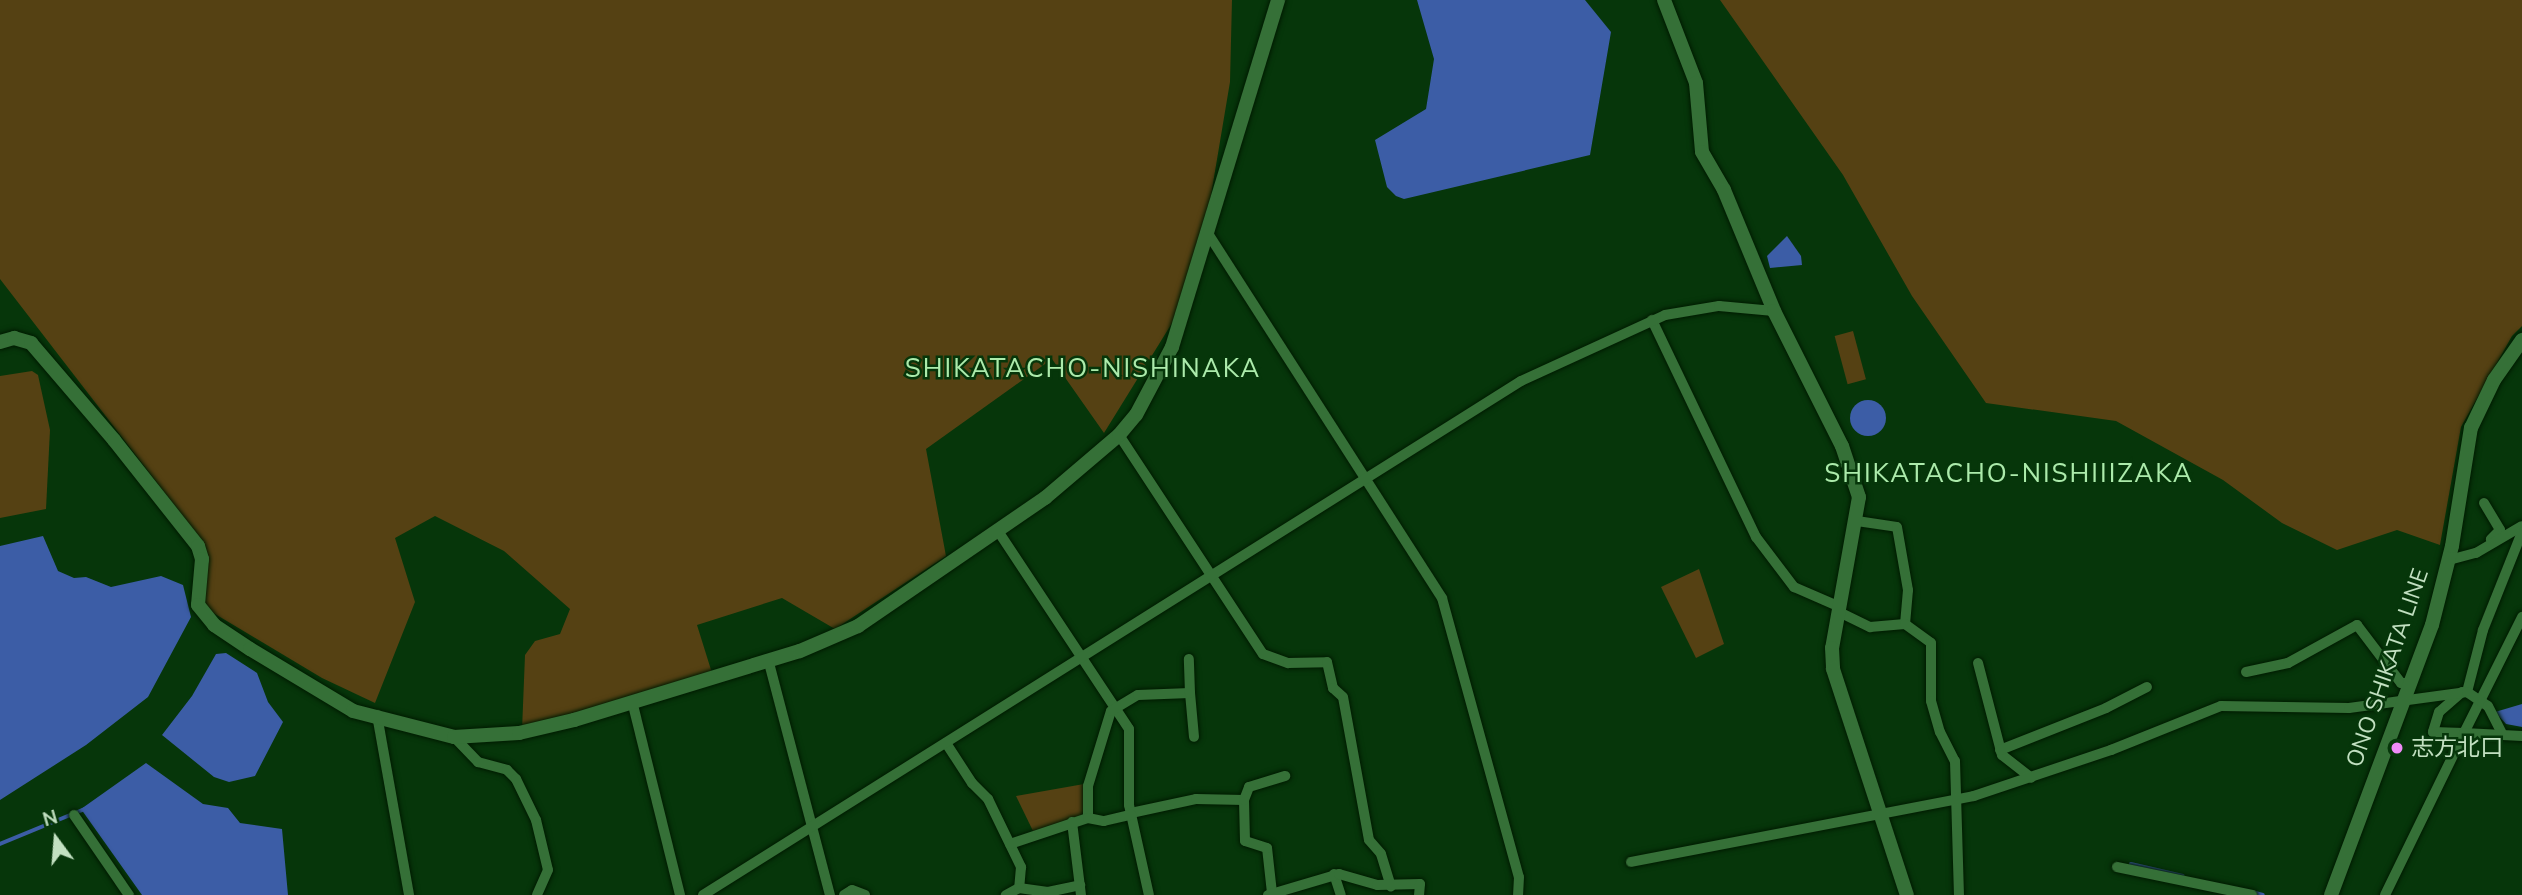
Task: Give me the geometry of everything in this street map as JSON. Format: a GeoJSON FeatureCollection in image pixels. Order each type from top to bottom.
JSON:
{"type":"FeatureCollection","features":[{"type":"Feature","properties":{"kind":"street"},"geometry":{"type":"LineString","coordinates":[[0,342],[14,338],[31,344],[198,546],[202,559],[198,605],[214,625],[353,711],[377,715],[454,737],[519,733],[768,659],[858,626],[998,531],[1119,435],[1136,415],[1172,347],[1278,0]]}},
{"type":"Feature","properties":{"kind":"street"},"geometry":{"type":"LineString","coordinates":[[1664,0],[1696,83],[1702,152],[1724,190],[1774,311],[1842,446],[1859,497],[1857,521],[1838,609],[1833,669],[1907,895]]}},
{"type":"Feature","properties":{"kind":"street"},"geometry":{"type":"LineString","coordinates":[[1207,232],[1441,598],[1519,877],[1518,895]]}},
{"type":"Feature","properties":{"kind":"street"},"geometry":{"type":"LineString","coordinates":[[703,895],[1511,386],[1652,320],[1719,306],[1774,311]]}},
{"type":"Feature","properties":{"kind":"street"},"geometry":{"type":"LineString","coordinates":[[1652,320],[1756,537],[1783,578],[1870,627],[1905,624],[1931,643],[1930,692],[1940,732],[1955,761],[1959,895]]}},
{"type":"Feature","properties":{"kind":"street","name":"ONO SHIKATA LINE"},"geometry":{"type":"LineString","coordinates":[[2331,895],[2432,625],[2449,560],[2471,428],[2494,380],[2522,340]]}},
{"type":"Feature","properties":{"kind":"street"},"geometry":{"type":"LineString","coordinates":[[1119,435],[1263,654],[1288,663],[1327,662],[1333,688],[1343,697],[1369,841],[1381,854],[1391,886]]}},
{"type":"Feature","properties":{"kind":"street"},"geometry":{"type":"LineString","coordinates":[[2469,556],[2500,530],[2484,503]]}},
{"type":"Feature","properties":{"kind":"street"},"geometry":{"type":"LineString","coordinates":[[1857,521],[1897,527],[1908,590],[1905,624]]}},
{"type":"Feature","properties":{"kind":"street"},"geometry":{"type":"LineString","coordinates":[[2449,560],[2469,556],[2522,526]]}},
{"type":"Feature","properties":{"kind":"street"},"geometry":{"type":"LineString","coordinates":[[998,531],[1079,660],[1129,729],[1131,814],[1149,895]]}},
{"type":"Feature","properties":{"kind":"street"},"geometry":{"type":"LineString","coordinates":[[2522,532],[2483,630],[2465,692],[2439,712],[2431,727],[2433,732],[2501,732],[2522,736]]}},
{"type":"Feature","properties":{"kind":"street"},"geometry":{"type":"LineString","coordinates":[[2385,895],[2522,617]]}},
{"type":"Feature","properties":{"kind":"street"},"geometry":{"type":"LineString","coordinates":[[2246,672],[2288,663],[2357,625],[2401,682],[2409,683]]}},
{"type":"Feature","properties":{"kind":"street"},"geometry":{"type":"LineString","coordinates":[[768,659],[814,825],[830,895]]}},
{"type":"Feature","properties":{"kind":"street"},"geometry":{"type":"LineString","coordinates":[[1189,659],[1194,737]]}},
{"type":"Feature","properties":{"kind":"street"},"geometry":{"type":"LineString","coordinates":[[1978,663],[1990,695],[2000,750],[2031,778]]}},
{"type":"Feature","properties":{"kind":"street"},"geometry":{"type":"LineString","coordinates":[[2000,750],[2106,708],[2147,687]]}},
{"type":"Feature","properties":{"kind":"street"},"geometry":{"type":"LineString","coordinates":[[1088,818],[1088,786],[1115,707],[1138,695],[1190,692]]}},
{"type":"Feature","properties":{"kind":"street"},"geometry":{"type":"LineString","coordinates":[[1631,862],[1880,814],[2031,778],[2221,706],[2349,708],[2465,692],[2488,706],[2501,732]]}},
{"type":"Feature","properties":{"kind":"street"},"geometry":{"type":"LineString","coordinates":[[632,701],[680,895]]}},
{"type":"Feature","properties":{"kind":"street"},"geometry":{"type":"LineString","coordinates":[[377,715],[389,763],[409,895]]}},
{"type":"Feature","properties":{"kind":"street"},"geometry":{"type":"LineString","coordinates":[[454,737],[478,762],[507,770],[516,779],[536,820],[548,870],[537,895]]}},
{"type":"Feature","properties":{"kind":"street"},"geometry":{"type":"LineString","coordinates":[[946,743],[972,783],[988,799],[1021,867],[1018,888]]}},
{"type":"Feature","properties":{"kind":"street"},"geometry":{"type":"LineString","coordinates":[[1285,776],[1249,787],[1244,800],[1245,841],[1267,848],[1270,894],[1334,874],[1391,886],[1420,884],[1419,895]]}},
{"type":"Feature","properties":{"kind":"street"},"geometry":{"type":"LineString","coordinates":[[1010,844],[1088,818],[1104,821],[1196,799],[1244,800]]}},
{"type":"Feature","properties":{"kind":"street"},"geometry":{"type":"LineString","coordinates":[[74,815],[129,895]]}},
{"type":"Feature","properties":{"kind":"street"},"geometry":{"type":"LineString","coordinates":[[1006,895],[1018,888],[1039,893],[1081,890],[1072,822]]}},
{"type":"Feature","properties":{"kind":"street"},"geometry":{"type":"LineString","coordinates":[[2117,867],[2252,895]]}},
{"type":"Feature","properties":{"kind":"street"},"geometry":{"type":"LineString","coordinates":[[1334,874],[1341,895]]}},
{"type":"Feature","properties":{"kind":"street"},"geometry":{"type":"LineString","coordinates":[[844,895],[852,890],[865,895]]}},
{"type":"Feature","properties":{"kind":"shaded area"},"geometry":{"type":"Polygon","coordinates":[[[0,0],[1232,0],[1230,82],[1208,213],[1177,315],[1104,433],[1052,359],[926,449],[946,556],[835,629],[782,598],[697,625],[712,673],[522,730],[525,655],[535,641],[560,634],[570,609],[504,551],[435,516],[395,538],[415,602],[375,703],[322,678],[205,608],[205,545],[0,279],[0,0]]]}},
{"type":"Feature","properties":{"kind":"shaded area"},"geometry":{"type":"Polygon","coordinates":[[[1720,0],[2522,0],[2522,326],[2512,336],[2461,427],[2440,545],[2397,530],[2337,550],[2282,523],[2223,480],[2116,421],[1986,403],[1912,296],[1843,175],[1720,0]]]}},
{"type":"Feature","properties":{"kind":"shaded area"},"geometry":{"type":"Polygon","coordinates":[[[1853,331],[1866,379],[1848,384],[1835,336],[1853,331]]]}},
{"type":"Feature","properties":{"kind":"shaded area"},"geometry":{"type":"Polygon","coordinates":[[[32,371],[38,375],[50,430],[46,509],[0,518],[0,376],[32,371]]]}},
{"type":"Feature","properties":{"kind":"shaded area"},"geometry":{"type":"Polygon","coordinates":[[[1699,569],[1724,644],[1696,658],[1661,587],[1699,569]]]}},
{"type":"Feature","properties":{"kind":"shaded area"},"geometry":{"type":"Polygon","coordinates":[[[1084,784],[1086,817],[1033,831],[1016,796],[1084,784]]]}},
{"type":"Feature","properties":{"kind":"water"},"geometry":{"type":"Polygon","coordinates":[[[1417,0],[1585,0],[1611,32],[1590,155],[1404,199],[1396,196],[1387,187],[1375,140],[1426,109],[1434,59],[1417,0]]]}},
{"type":"Feature","properties":{"kind":"water"},"geometry":{"type":"Polygon","coordinates":[[[1787,236],[1801,256],[1802,265],[1770,268],[1767,256],[1787,236]]]}},
{"type":"Feature","properties":{"kind":"water"},"geometry":{"type":"Polygon","coordinates":[[[1868,400],[1881,405],[1886,418],[1881,431],[1868,436],[1855,431],[1850,418],[1855,405],[1868,400]]]}},
{"type":"Feature","properties":{"kind":"water"},"geometry":{"type":"Polygon","coordinates":[[[43,536],[58,571],[74,578],[86,577],[111,587],[161,576],[183,585],[191,617],[148,697],[86,745],[0,800],[0,546],[43,536]]]}},
{"type":"Feature","properties":{"kind":"water"},"geometry":{"type":"Polygon","coordinates":[[[226,653],[257,673],[268,702],[283,722],[255,776],[229,782],[214,777],[162,735],[192,696],[216,654],[226,653]]]}},
{"type":"Feature","properties":{"kind":"water"},"geometry":{"type":"Polygon","coordinates":[[[2522,704],[2522,727],[2506,724],[2495,712],[2522,704]]]}},
{"type":"Feature","properties":{"kind":"water"},"geometry":{"type":"Polygon","coordinates":[[[146,763],[203,804],[228,808],[240,823],[282,829],[288,895],[142,895],[81,809],[146,763]]]}},
{"type":"Feature","properties":{"kind":"waterway"},"geometry":{"type":"LineString","coordinates":[[0,844],[85,809]]}},
{"type":"Feature","properties":{"kind":"waterway"},"geometry":{"type":"LineString","coordinates":[[2131,864],[2183,876]]}},
{"type":"Feature","properties":{"kind":"waterway"},"geometry":{"type":"LineString","coordinates":[[2252,892],[2263,895]]}},
{"type":"Feature","properties":{"kind":"place","name":"志方北口"},"geometry":{"type":"Point","coordinates":[2397,748]}},
{"type":"Feature","properties":{"kind":"district","name":"SHIKATACHO-NISHINAKA"},"geometry":{"type":"Point","coordinates":[1083,369]}},
{"type":"Feature","properties":{"kind":"district","name":"SHIKATACHO-NISHIIIZAKA"},"geometry":{"type":"Point","coordinates":[2009,474]}}]}
